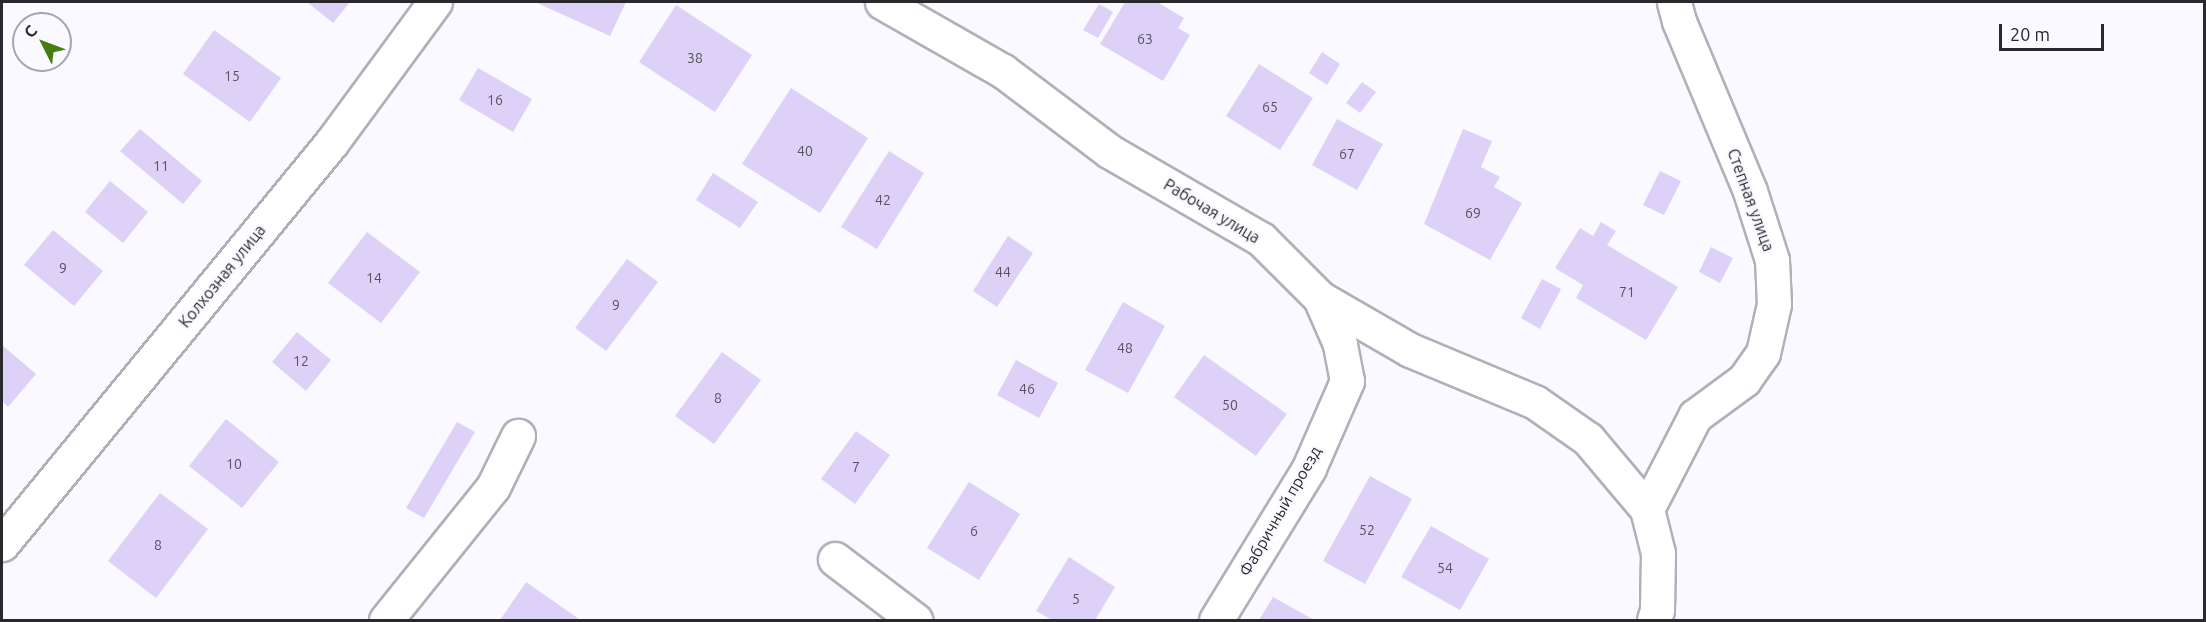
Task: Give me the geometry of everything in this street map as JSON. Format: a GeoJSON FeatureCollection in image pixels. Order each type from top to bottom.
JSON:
{"type":"FeatureCollection","features":[{"type":"Feature","properties":{"kind":"street","name":"Колхозная улица"},"geometry":{"type":"LineString","coordinates":[[2,544],[332,142],[435,2]]}},
{"type":"Feature","properties":{"kind":"street","name":"Рабочая улица"},"geometry":{"type":"LineString","coordinates":[[882,2],[1003,72],[1109,151],[1261,239],[1320,298],[1410,350],[1535,402],[1588,439],[1647,509]]}},
{"type":"Feature","properties":{"kind":"street","name":"Степная улица"},"geometry":{"type":"LineString","coordinates":[[1647,509],[1695,416],[1744,380],[1763,353],[1774,304],[1772,260],[1750,191],[1674,2]]}},
{"type":"Feature","properties":{"kind":"street","name":"Фабричный проезд"},"geometry":{"type":"LineString","coordinates":[[1216,621],[1308,468],[1347,381],[1340,344],[1320,298]]}},
{"type":"Feature","properties":{"kind":"street"},"geometry":{"type":"LineString","coordinates":[[386,621],[493,488],[518,436]]}},
{"type":"Feature","properties":{"kind":"street"},"geometry":{"type":"LineString","coordinates":[[1647,509],[1658,553],[1657,610],[1654,621]]}},
{"type":"Feature","properties":{"kind":"street"},"geometry":{"type":"LineString","coordinates":[[835,559],[915,621]]}},
{"type":"Feature","properties":{"kind":"building"},"geometry":{"type":"Polygon","coordinates":[[[307,2],[350,2],[333,23],[307,2]]]}},
{"type":"Feature","properties":{"kind":"building"},"geometry":{"type":"Polygon","coordinates":[[[535,2],[626,2],[610,36],[535,2]]]}},
{"type":"Feature","properties":{"kind":"building"},"geometry":{"type":"Polygon","coordinates":[[[1125,2],[1157,2],[1184,18],[1178,28],[1190,35],[1163,81],[1100,44],[1125,2]]]}},
{"type":"Feature","properties":{"kind":"building"},"geometry":{"type":"Polygon","coordinates":[[[1099,4],[1113,12],[1098,38],[1083,30],[1099,4]]]}},
{"type":"Feature","properties":{"kind":"building"},"geometry":{"type":"Polygon","coordinates":[[[676,5],[752,55],[715,112],[639,62],[676,5]]]}},
{"type":"Feature","properties":{"kind":"building"},"geometry":{"type":"Polygon","coordinates":[[[214,30],[281,78],[250,122],[183,74],[214,30]]]}},
{"type":"Feature","properties":{"kind":"building"},"geometry":{"type":"Polygon","coordinates":[[[1322,52],[1340,64],[1327,85],[1309,73],[1322,52]]]}},
{"type":"Feature","properties":{"kind":"building"},"geometry":{"type":"Polygon","coordinates":[[[1259,64],[1313,98],[1280,150],[1226,116],[1259,64]]]}},
{"type":"Feature","properties":{"kind":"building"},"geometry":{"type":"Polygon","coordinates":[[[478,68],[532,99],[513,132],[459,100],[478,68]]]}},
{"type":"Feature","properties":{"kind":"building"},"geometry":{"type":"Polygon","coordinates":[[[1362,82],[1376,92],[1360,113],[1346,103],[1362,82]]]}},
{"type":"Feature","properties":{"kind":"building"},"geometry":{"type":"Polygon","coordinates":[[[791,88],[868,138],[820,213],[742,164],[791,88]]]}},
{"type":"Feature","properties":{"kind":"building"},"geometry":{"type":"Polygon","coordinates":[[[1337,119],[1383,144],[1357,190],[1312,165],[1337,119]]]}},
{"type":"Feature","properties":{"kind":"building"},"geometry":{"type":"Polygon","coordinates":[[[140,129],[202,181],[183,204],[120,151],[140,129]]]}},
{"type":"Feature","properties":{"kind":"building"},"geometry":{"type":"Polygon","coordinates":[[[1463,129],[1492,141],[1481,167],[1500,177],[1494,187],[1522,203],[1490,260],[1424,224],[1463,129]]]}},
{"type":"Feature","properties":{"kind":"building"},"geometry":{"type":"Polygon","coordinates":[[[889,151],[924,173],[877,249],[841,227],[889,151]]]}},
{"type":"Feature","properties":{"kind":"building"},"geometry":{"type":"Polygon","coordinates":[[[1660,171],[1681,181],[1664,215],[1643,205],[1660,171]]]}},
{"type":"Feature","properties":{"kind":"building"},"geometry":{"type":"Polygon","coordinates":[[[713,173],[758,202],[740,228],[696,200],[713,173]]]}},
{"type":"Feature","properties":{"kind":"building"},"geometry":{"type":"Polygon","coordinates":[[[110,181],[148,212],[123,243],[85,212],[110,181]]]}},
{"type":"Feature","properties":{"kind":"building"},"geometry":{"type":"Polygon","coordinates":[[[1601,222],[1616,231],[1607,245],[1678,287],[1646,340],[1576,298],[1583,285],[1555,268],[1580,228],[1593,236],[1601,222]]]}},
{"type":"Feature","properties":{"kind":"building"},"geometry":{"type":"Polygon","coordinates":[[[53,230],[103,271],[74,306],[24,265],[53,230]]]}},
{"type":"Feature","properties":{"kind":"building"},"geometry":{"type":"Polygon","coordinates":[[[367,232],[420,272],[381,323],[328,283],[367,232]]]}},
{"type":"Feature","properties":{"kind":"building"},"geometry":{"type":"Polygon","coordinates":[[[1008,236],[1033,253],[997,307],[973,291],[1008,236]]]}},
{"type":"Feature","properties":{"kind":"building"},"geometry":{"type":"Polygon","coordinates":[[[1711,247],[1733,258],[1720,283],[1699,272],[1711,247]]]}},
{"type":"Feature","properties":{"kind":"building"},"geometry":{"type":"Polygon","coordinates":[[[627,259],[658,282],[606,351],[575,328],[627,259]]]}},
{"type":"Feature","properties":{"kind":"building"},"geometry":{"type":"Polygon","coordinates":[[[1542,279],[1561,289],[1540,329],[1521,318],[1542,279]]]}},
{"type":"Feature","properties":{"kind":"building"},"geometry":{"type":"Polygon","coordinates":[[[1123,302],[1165,326],[1128,393],[1085,370],[1123,302]]]}},
{"type":"Feature","properties":{"kind":"building"},"geometry":{"type":"Polygon","coordinates":[[[297,332],[331,360],[306,391],[272,362],[297,332]]]}},
{"type":"Feature","properties":{"kind":"building"},"geometry":{"type":"Polygon","coordinates":[[[2,345],[36,374],[8,407],[2,401],[2,345]]]}},
{"type":"Feature","properties":{"kind":"building"},"geometry":{"type":"Polygon","coordinates":[[[722,352],[761,380],[714,444],[675,416],[722,352]]]}},
{"type":"Feature","properties":{"kind":"building"},"geometry":{"type":"Polygon","coordinates":[[[1204,355],[1287,414],[1256,456],[1174,397],[1204,355]]]}},
{"type":"Feature","properties":{"kind":"building"},"geometry":{"type":"Polygon","coordinates":[[[1016,360],[1058,383],[1039,418],[997,395],[1016,360]]]}},
{"type":"Feature","properties":{"kind":"building"},"geometry":{"type":"Polygon","coordinates":[[[226,419],[279,462],[242,508],[189,466],[226,419]]]}},
{"type":"Feature","properties":{"kind":"building"},"geometry":{"type":"Polygon","coordinates":[[[457,422],[475,432],[424,518],[406,508],[457,422]]]}},
{"type":"Feature","properties":{"kind":"building"},"geometry":{"type":"Polygon","coordinates":[[[856,431],[890,455],[855,504],[821,479],[856,431]]]}},
{"type":"Feature","properties":{"kind":"building"},"geometry":{"type":"Polygon","coordinates":[[[1370,476],[1412,499],[1365,584],[1323,561],[1370,476]]]}},
{"type":"Feature","properties":{"kind":"building"},"geometry":{"type":"Polygon","coordinates":[[[969,482],[1020,514],[979,580],[927,548],[969,482]]]}},
{"type":"Feature","properties":{"kind":"building"},"geometry":{"type":"Polygon","coordinates":[[[160,493],[208,529],[156,598],[108,561],[160,493]]]}},
{"type":"Feature","properties":{"kind":"building"},"geometry":{"type":"Polygon","coordinates":[[[1431,526],[1489,559],[1460,610],[1401,577],[1431,526]]]}},
{"type":"Feature","properties":{"kind":"building"},"geometry":{"type":"Polygon","coordinates":[[[1069,557],[1115,587],[1095,620],[1052,620],[1036,611],[1069,557]]]}},
{"type":"Feature","properties":{"kind":"building"},"geometry":{"type":"Polygon","coordinates":[[[526,582],[579,619],[500,620],[526,582]]]}},
{"type":"Feature","properties":{"kind":"building"},"geometry":{"type":"Polygon","coordinates":[[[1273,597],[1314,620],[1259,620],[1273,597]]]}}]}
